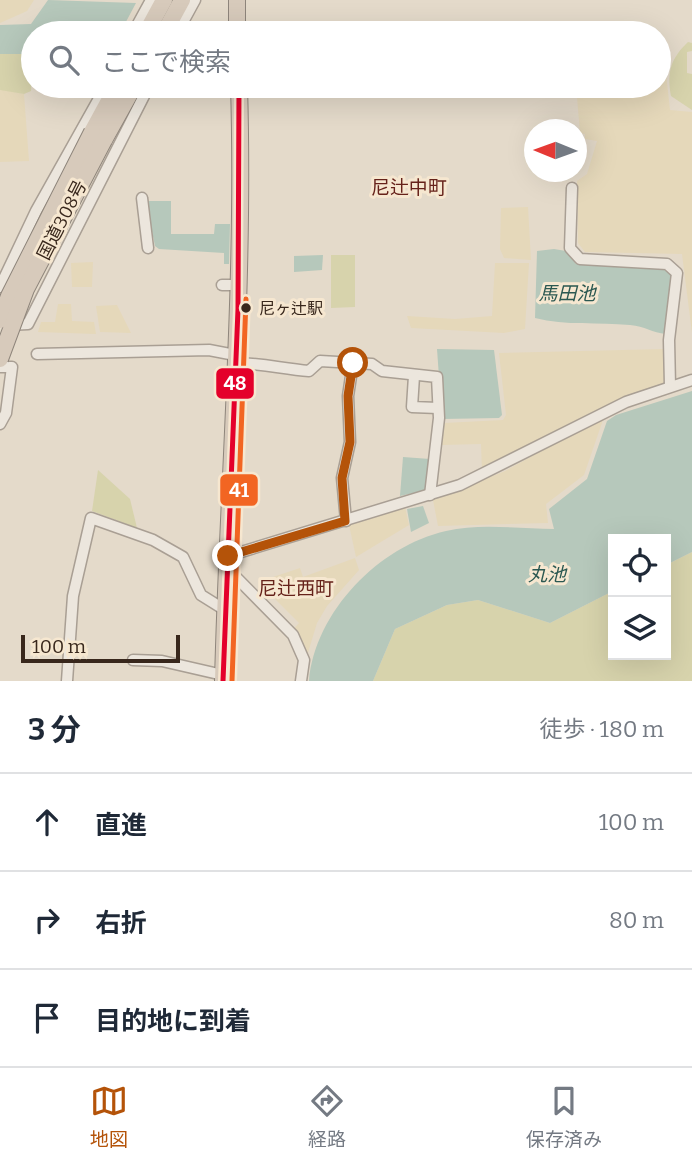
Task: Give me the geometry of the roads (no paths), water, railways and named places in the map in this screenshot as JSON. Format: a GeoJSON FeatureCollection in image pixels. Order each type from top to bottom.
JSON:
{"type":"FeatureCollection","features":[{"type":"Feature","properties":{"kind":"highway"},"geometry":{"type":"LineString","coordinates":[[153,21],[164,0]]}},
{"type":"Feature","properties":{"kind":"highway"},"geometry":{"type":"LineString","coordinates":[[171,21],[183,0]]}},
{"type":"Feature","properties":{"kind":"highway"},"geometry":{"type":"LineString","coordinates":[[237,0],[237,21]]}},
{"type":"Feature","properties":{"kind":"highway","name":"国道308号"},"geometry":{"type":"LineString","coordinates":[[0,359],[26,289],[98,136],[112,98]]}},
{"type":"Feature","properties":{"kind":"highway","name":"国道308号"},"geometry":{"type":"LineString","coordinates":[[0,323],[15,284],[98,136],[125,98]]}},
{"type":"Feature","properties":{"kind":"highway"},"geometry":{"type":"LineString","coordinates":[[223,678],[234,359],[229,285],[241,158],[239,98]]}},
{"type":"Feature","properties":{"kind":"street"},"geometry":{"type":"LineString","coordinates":[[140,21],[151,0]]}},
{"type":"Feature","properties":{"kind":"street"},"geometry":{"type":"LineString","coordinates":[[184,21],[195,0]]}},
{"type":"Feature","properties":{"kind":"street"},"geometry":{"type":"LineString","coordinates":[[0,287],[36,211],[99,98]]}},
{"type":"Feature","properties":{"kind":"street"},"geometry":{"type":"LineString","coordinates":[[0,323],[29,324],[143,98]]}},
{"type":"Feature","properties":{"kind":"street"},"geometry":{"type":"LineString","coordinates":[[572,188],[570,248],[580,260],[667,264],[677,273],[670,340],[670,386]]}},
{"type":"Feature","properties":{"kind":"street"},"geometry":{"type":"LineString","coordinates":[[142,198],[148,248]]}},
{"type":"Feature","properties":{"kind":"street"},"geometry":{"type":"LineString","coordinates":[[37,354],[209,350],[234,359],[273,364],[279,369],[309,371],[320,361],[372,364],[382,371],[437,377],[438,408],[429,495]]}},
{"type":"Feature","properties":{"kind":"street"},"geometry":{"type":"LineString","coordinates":[[345,521],[342,478],[350,442],[348,396],[353,363]]}},
{"type":"Feature","properties":{"kind":"street"},"geometry":{"type":"LineString","coordinates":[[0,367],[12,367],[8,403],[0,424]]}},
{"type":"Feature","properties":{"kind":"street"},"geometry":{"type":"LineString","coordinates":[[414,376],[412,407],[438,408]]}},
{"type":"Feature","properties":{"kind":"street"},"geometry":{"type":"LineString","coordinates":[[301,681],[303,660],[293,635],[228,562],[429,495],[497,469],[626,402],[692,380]]}},
{"type":"Feature","properties":{"kind":"street"},"geometry":{"type":"LineString","coordinates":[[67,681],[73,596],[91,517],[153,540],[183,557],[201,594],[225,610]]}},
{"type":"Feature","properties":{"kind":"street"},"geometry":{"type":"LineString","coordinates":[[133,660],[162,661],[223,678]]}},
{"type":"Feature","properties":{"kind":"water"},"geometry":{"type":"Polygon","coordinates":[[[48,0],[136,3],[126,21],[33,21],[48,0]]]}},
{"type":"Feature","properties":{"kind":"water"},"geometry":{"type":"Polygon","coordinates":[[[21,24],[21,54],[0,54],[0,25],[21,24]]]}},
{"type":"Feature","properties":{"kind":"water"},"geometry":{"type":"Polygon","coordinates":[[[146,201],[171,201],[171,234],[214,234],[215,224],[230,224],[229,264],[224,264],[224,253],[159,249],[155,246],[146,201]]]}},
{"type":"Feature","properties":{"kind":"water","name":"馬田池"},"geometry":{"type":"Polygon","coordinates":[[[537,251],[566,251],[576,264],[665,268],[675,277],[666,334],[635,326],[558,322],[535,318],[537,251]]]}},
{"type":"Feature","properties":{"kind":"water"},"geometry":{"type":"Polygon","coordinates":[[[323,255],[322,270],[294,272],[294,256],[323,255]]]}},
{"type":"Feature","properties":{"kind":"water"},"geometry":{"type":"Polygon","coordinates":[[[437,349],[494,350],[502,415],[499,418],[442,419],[437,349]]]}},
{"type":"Feature","properties":{"kind":"water","name":"丸池"},"geometry":{"type":"Polygon","coordinates":[[[692,391],[692,552],[671,562],[671,534],[608,534],[608,594],[550,623],[478,600],[447,605],[395,629],[373,681],[309,681],[314,655],[337,607],[375,567],[397,551],[421,539],[459,529],[554,529],[549,509],[587,479],[607,421],[616,415],[692,391]]]}},
{"type":"Feature","properties":{"kind":"water"},"geometry":{"type":"Polygon","coordinates":[[[403,457],[430,459],[426,490],[400,496],[403,457]]]}},
{"type":"Feature","properties":{"kind":"water"},"geometry":{"type":"Polygon","coordinates":[[[423,506],[429,523],[411,532],[407,509],[423,506]]]}},
{"type":"Feature","properties":{"kind":"place","name":"尼ヶ辻駅"},"geometry":{"type":"Point","coordinates":[246,308]}},
{"type":"Feature","properties":{"kind":"district","name":"尼辻中町"},"geometry":{"type":"Point","coordinates":[409,187]}},
{"type":"Feature","properties":{"kind":"district","name":"尼辻西町"},"geometry":{"type":"Point","coordinates":[296,588]}}]}
